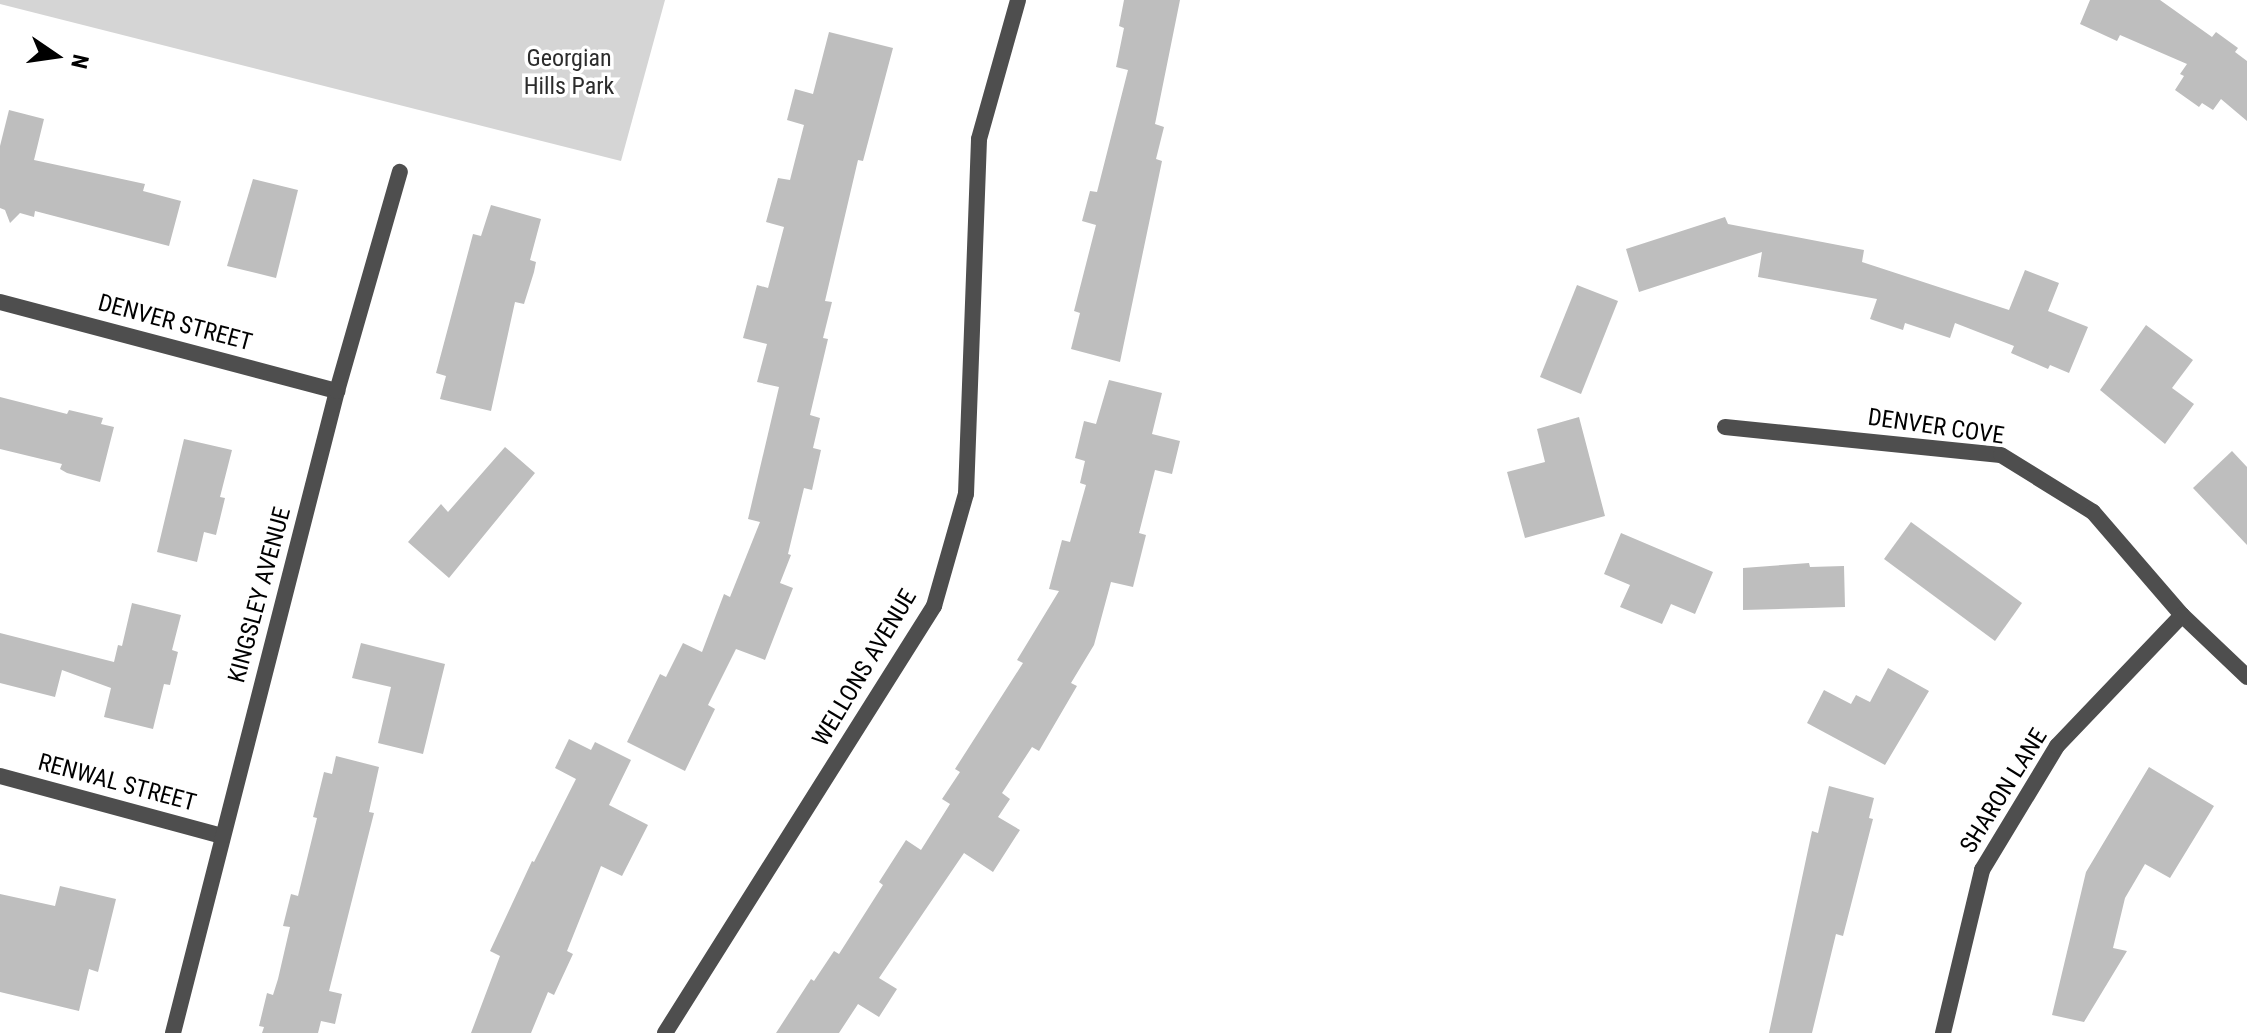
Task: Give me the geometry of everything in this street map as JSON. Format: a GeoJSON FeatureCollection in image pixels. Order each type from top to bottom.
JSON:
{"type":"FeatureCollection","features":[{"type":"Feature","properties":{"kind":"street","name":"WELLONS AVENUE"},"geometry":{"type":"LineString","coordinates":[[665,1033],[934,606],[966,494],[979,139],[1018,0]]}},
{"type":"Feature","properties":{"kind":"street","name":"KINGSLEY AVENUE"},"geometry":{"type":"LineString","coordinates":[[173,1033],[337,391],[400,172]]}},
{"type":"Feature","properties":{"kind":"street","name":"DENVER STREET"},"geometry":{"type":"LineString","coordinates":[[0,302],[337,391]]}},
{"type":"Feature","properties":{"kind":"street","name":"DENVER COVE"},"geometry":{"type":"LineString","coordinates":[[1725,427],[2001,455],[2093,512],[2182,615],[2247,677]]}},
{"type":"Feature","properties":{"kind":"street","name":"SHARON LANE"},"geometry":{"type":"LineString","coordinates":[[1943,1033],[1982,870],[2057,746],[2182,615]]}},
{"type":"Feature","properties":{"kind":"street","name":"RENWAL STREET"},"geometry":{"type":"LineString","coordinates":[[0,776],[222,836]]}},
{"type":"Feature","properties":{"kind":"green space","name":"Georgian Hills Park"},"geometry":{"type":"Polygon","coordinates":[[[0,0],[665,0],[621,161],[0,4],[0,0]]]}},
{"type":"Feature","properties":{"kind":"building"},"geometry":{"type":"Polygon","coordinates":[[[1124,0],[1180,0],[1155,124],[1164,127],[1156,159],[1162,161],[1120,362],[1071,349],[1080,313],[1074,311],[1096,225],[1082,221],[1090,191],[1097,192],[1128,70],[1116,67],[1124,28],[1119,26],[1124,0]]]}},
{"type":"Feature","properties":{"kind":"building"},"geometry":{"type":"Polygon","coordinates":[[[2090,0],[2160,0],[2212,37],[2216,32],[2238,48],[2235,52],[2247,61],[2247,121],[2221,99],[2213,110],[2202,103],[2199,107],[2175,90],[2187,64],[2120,35],[2117,41],[2080,24],[2090,0]]]}},
{"type":"Feature","properties":{"kind":"building"},"geometry":{"type":"Polygon","coordinates":[[[829,32],[893,48],[863,161],[858,160],[825,301],[832,302],[823,338],[828,339],[810,415],[820,418],[813,448],[821,450],[812,490],[804,488],[788,554],[791,555],[780,583],[793,588],[765,660],[736,649],[708,705],[715,709],[685,771],[627,742],[660,674],[666,677],[683,643],[702,652],[724,594],[730,597],[760,522],[748,519],[779,387],[757,382],[767,344],[743,338],[757,285],[768,288],[784,227],[766,222],[778,178],[790,180],[804,125],[787,120],[795,89],[813,94],[829,32]]]}},
{"type":"Feature","properties":{"kind":"building"},"geometry":{"type":"Polygon","coordinates":[[[9,110],[44,119],[34,160],[145,184],[143,191],[181,201],[169,246],[35,211],[34,217],[20,213],[10,223],[5,210],[0,208],[0,146],[9,110]]]}},
{"type":"Feature","properties":{"kind":"building"},"geometry":{"type":"Polygon","coordinates":[[[253,179],[298,190],[276,278],[227,266],[253,179]]]}},
{"type":"Feature","properties":{"kind":"building"},"geometry":{"type":"Polygon","coordinates":[[[491,205],[541,219],[530,260],[536,262],[534,272],[524,304],[515,302],[491,411],[440,399],[446,376],[436,373],[473,234],[481,236],[491,205]]]}},
{"type":"Feature","properties":{"kind":"building"},"geometry":{"type":"Polygon","coordinates":[[[1725,217],[1728,224],[1864,250],[1862,262],[2009,310],[2025,270],[2059,283],[2048,311],[2088,327],[2069,373],[2050,365],[2048,369],[2011,353],[2014,346],[1955,323],[1950,338],[1905,323],[1903,330],[1870,319],[1877,299],[1758,277],[1762,252],[1639,292],[1626,249],[1725,217]]]}},
{"type":"Feature","properties":{"kind":"building"},"geometry":{"type":"Polygon","coordinates":[[[1577,285],[1618,301],[1581,394],[1540,377],[1577,285]]]}},
{"type":"Feature","properties":{"kind":"building"},"geometry":{"type":"Polygon","coordinates":[[[2146,325],[2193,360],[2172,388],[2194,404],[2165,444],[2100,390],[2146,325]]]}},
{"type":"Feature","properties":{"kind":"building"},"geometry":{"type":"Polygon","coordinates":[[[1109,380],[1162,393],[1152,434],[1180,441],[1172,474],[1155,470],[1139,533],[1146,535],[1133,587],[1111,582],[1094,645],[1071,683],[1077,686],[1039,751],[1032,747],[1002,793],[1010,799],[998,817],[1020,830],[993,872],[964,853],[879,978],[897,989],[879,1017],[858,1004],[839,1033],[776,1033],[811,979],[814,981],[834,951],[839,954],[883,885],[879,882],[906,840],[921,850],[950,804],[942,799],[960,772],[955,769],[1023,663],[1017,660],[1059,591],[1049,589],[1062,540],[1070,542],[1086,485],[1080,483],[1085,461],[1075,458],[1084,421],[1096,424],[1109,380]]]}},
{"type":"Feature","properties":{"kind":"building"},"geometry":{"type":"Polygon","coordinates":[[[0,397],[67,414],[69,410],[103,418],[101,424],[114,427],[100,482],[67,473],[60,469],[62,464],[0,449],[0,397]]]}},
{"type":"Feature","properties":{"kind":"building"},"geometry":{"type":"Polygon","coordinates":[[[1579,417],[1605,516],[1525,538],[1507,472],[1545,462],[1537,429],[1579,417]]]}},
{"type":"Feature","properties":{"kind":"building"},"geometry":{"type":"Polygon","coordinates":[[[184,439],[232,450],[220,497],[225,498],[216,535],[204,532],[197,562],[157,552],[184,439]]]}},
{"type":"Feature","properties":{"kind":"building"},"geometry":{"type":"Polygon","coordinates":[[[505,447],[535,473],[449,578],[408,542],[441,504],[448,512],[505,447]]]}},
{"type":"Feature","properties":{"kind":"building"},"geometry":{"type":"Polygon","coordinates":[[[2232,451],[2247,467],[2247,545],[2193,488],[2232,451]]]}},
{"type":"Feature","properties":{"kind":"building"},"geometry":{"type":"Polygon","coordinates":[[[1911,522],[2022,603],[1995,641],[1884,559],[1911,522]]]}},
{"type":"Feature","properties":{"kind":"building"},"geometry":{"type":"Polygon","coordinates":[[[1621,533],[1713,572],[1695,614],[1671,604],[1662,624],[1620,607],[1630,585],[1604,574],[1621,533]]]}},
{"type":"Feature","properties":{"kind":"building"},"geometry":{"type":"Polygon","coordinates":[[[1809,563],[1810,567],[1844,566],[1845,607],[1743,610],[1743,568],[1809,563]]]}},
{"type":"Feature","properties":{"kind":"building"},"geometry":{"type":"Polygon","coordinates":[[[132,603],[181,615],[172,650],[178,652],[170,685],[164,684],[153,729],[104,717],[111,688],[62,670],[55,697],[0,683],[0,633],[114,662],[118,645],[122,646],[132,603]]]}},
{"type":"Feature","properties":{"kind":"building"},"geometry":{"type":"Polygon","coordinates":[[[361,643],[445,664],[423,754],[378,743],[391,687],[352,678],[361,643]]]}},
{"type":"Feature","properties":{"kind":"building"},"geometry":{"type":"Polygon","coordinates":[[[1888,668],[1929,691],[1885,765],[1807,723],[1824,690],[1851,704],[1856,695],[1870,702],[1888,668]]]}},
{"type":"Feature","properties":{"kind":"building"},"geometry":{"type":"Polygon","coordinates":[[[569,739],[591,750],[595,742],[631,760],[609,805],[648,825],[622,876],[601,866],[567,951],[573,954],[554,995],[548,992],[531,1033],[471,1033],[500,956],[490,951],[532,861],[576,779],[555,768],[569,739]]]}},
{"type":"Feature","properties":{"kind":"building"},"geometry":{"type":"Polygon","coordinates":[[[336,756],[379,767],[369,812],[374,813],[329,991],[342,994],[335,1024],[321,1021],[318,1033],[262,1033],[264,1027],[259,1026],[267,993],[273,995],[290,927],[283,926],[291,894],[298,896],[317,818],[313,817],[324,772],[332,774],[336,756]]]}},
{"type":"Feature","properties":{"kind":"building"},"geometry":{"type":"Polygon","coordinates":[[[2149,767],[2214,806],[2170,878],[2145,864],[2125,898],[2113,948],[2127,951],[2084,1022],[2052,1015],[2086,872],[2149,767]]]}},
{"type":"Feature","properties":{"kind":"building"},"geometry":{"type":"Polygon","coordinates":[[[1829,786],[1874,798],[1869,818],[1873,819],[1843,936],[1836,934],[1812,1033],[1769,1033],[1812,831],[1818,833],[1829,786]]]}},
{"type":"Feature","properties":{"kind":"building"},"geometry":{"type":"Polygon","coordinates":[[[60,886],[116,899],[98,972],[89,969],[79,1011],[0,992],[0,894],[55,906],[60,886]]]}}]}
